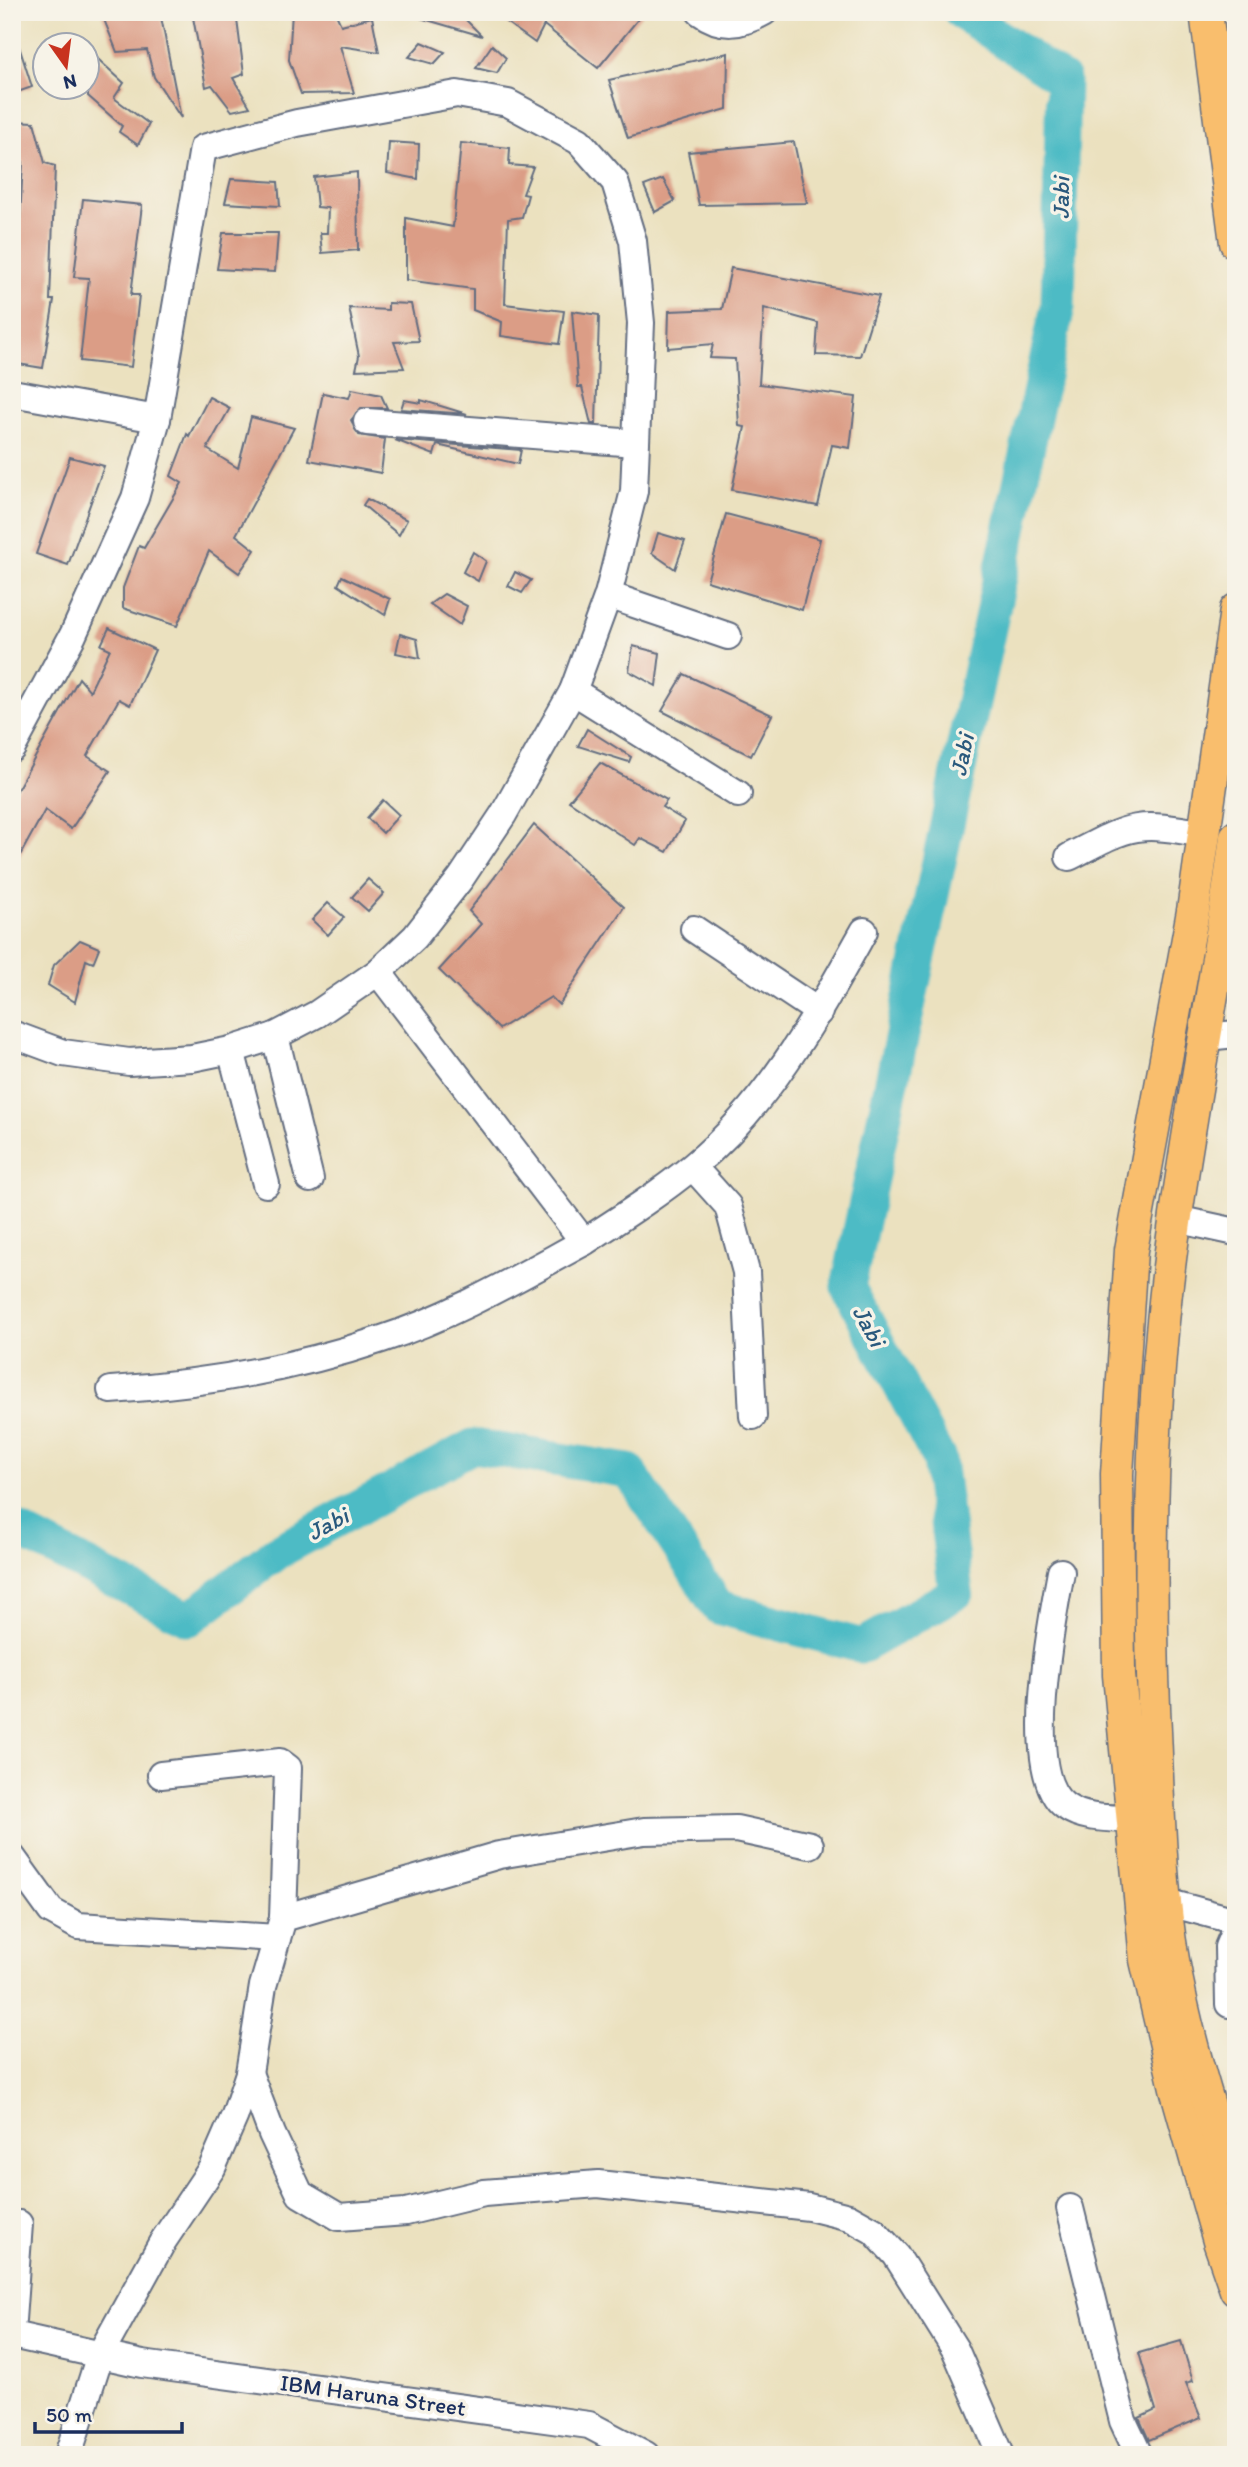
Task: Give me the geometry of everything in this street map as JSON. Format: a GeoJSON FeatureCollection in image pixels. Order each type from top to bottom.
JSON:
{"type":"FeatureCollection","features":[{"type":"Feature","properties":{"kind":"main road"},"geometry":{"type":"LineString","coordinates":[[1206,12],[1226,146],[1236,243]]}},
{"type":"Feature","properties":{"kind":"main road"},"geometry":{"type":"LineString","coordinates":[[1236,610],[1204,834],[1131,1250],[1117,1474],[1119,1675],[1133,1819],[1157,1896],[1203,2087],[1236,2193]]}},
{"type":"Feature","properties":{"kind":"main road"},"geometry":{"type":"LineString","coordinates":[[1236,837],[1221,1035],[1176,1219],[1170,1259],[1152,1469],[1152,1666],[1157,1896],[1146,1960],[1177,2092],[1219,2241],[1236,2290]]}},
{"type":"Feature","properties":{"kind":"street"},"geometry":{"type":"LineString","coordinates":[[700,12],[710,19],[728,24],[746,22],[764,12]]}},
{"type":"Feature","properties":{"kind":"street"},"geometry":{"type":"LineString","coordinates":[[12,748],[74,635],[135,498],[157,419],[203,148],[297,123],[457,94],[508,103],[579,141],[615,182],[633,241],[640,323],[634,491],[608,594],[573,691],[503,815],[461,878],[415,937],[379,972],[317,1014],[275,1036],[231,1051],[192,1058],[129,1062],[63,1053],[12,1034]]}},
{"type":"Feature","properties":{"kind":"street"},"geometry":{"type":"LineString","coordinates":[[12,393],[157,419]]}},
{"type":"Feature","properties":{"kind":"street"},"geometry":{"type":"LineString","coordinates":[[367,422],[635,443]]}},
{"type":"Feature","properties":{"kind":"street"},"geometry":{"type":"LineString","coordinates":[[608,594],[728,636]]}},
{"type":"Feature","properties":{"kind":"street"},"geometry":{"type":"LineString","coordinates":[[573,691],[738,794]]}},
{"type":"Feature","properties":{"kind":"street"},"geometry":{"type":"LineString","coordinates":[[1069,857],[1119,831],[1139,825],[1204,834]]}},
{"type":"Feature","properties":{"kind":"street"},"geometry":{"type":"LineString","coordinates":[[694,929],[819,1012]]}},
{"type":"Feature","properties":{"kind":"street"},"geometry":{"type":"LineString","coordinates":[[111,1390],[188,1385],[287,1367],[384,1339],[445,1314],[584,1242],[693,1167],[751,1107],[819,1012],[864,931]]}},
{"type":"Feature","properties":{"kind":"street"},"geometry":{"type":"LineString","coordinates":[[379,972],[584,1242]]}},
{"type":"Feature","properties":{"kind":"street"},"geometry":{"type":"LineString","coordinates":[[275,1036],[310,1179]]}},
{"type":"Feature","properties":{"kind":"street"},"geometry":{"type":"LineString","coordinates":[[231,1051],[266,1184]]}},
{"type":"Feature","properties":{"kind":"street"},"geometry":{"type":"LineString","coordinates":[[693,1167],[727,1206],[746,1272],[753,1416]]}},
{"type":"Feature","properties":{"kind":"street"},"geometry":{"type":"LineString","coordinates":[[1176,1219],[1236,1232]]}},
{"type":"Feature","properties":{"kind":"street"},"geometry":{"type":"LineString","coordinates":[[1061,1573],[1050,1630],[1042,1699],[1044,1748],[1051,1786],[1065,1806],[1084,1814],[1133,1819]]}},
{"type":"Feature","properties":{"kind":"street"},"geometry":{"type":"LineString","coordinates":[[68,2455],[100,2355],[163,2241],[212,2168],[249,2073],[263,1986],[280,1928],[288,1768],[280,1762],[161,1775]]}},
{"type":"Feature","properties":{"kind":"street"},"geometry":{"type":"LineString","coordinates":[[12,1857],[51,1912],[68,1923],[88,1928],[280,1928],[499,1855],[644,1831],[736,1829],[810,1845]]}},
{"type":"Feature","properties":{"kind":"street"},"geometry":{"type":"LineString","coordinates":[[1157,1896],[1236,1922]]}},
{"type":"Feature","properties":{"kind":"street"},"geometry":{"type":"LineString","coordinates":[[1229,2004],[1228,1947],[1236,1928]]}},
{"type":"Feature","properties":{"kind":"street"},"geometry":{"type":"LineString","coordinates":[[249,2073],[300,2194],[339,2217],[407,2213],[484,2193],[598,2184],[809,2207],[849,2217],[874,2231],[896,2255],[955,2349],[1001,2455]]}},
{"type":"Feature","properties":{"kind":"street"},"geometry":{"type":"LineString","coordinates":[[1070,2208],[1123,2421],[1139,2455]]}},
{"type":"Feature","properties":{"kind":"street"},"geometry":{"type":"LineString","coordinates":[[12,2320],[19,2224]]}},
{"type":"Feature","properties":{"kind":"street","name":"IBM Haruna Street"},"geometry":{"type":"LineString","coordinates":[[12,2335],[142,2364],[589,2425],[646,2455]]}},
{"type":"Feature","properties":{"kind":"building"},"geometry":{"type":"Polygon","coordinates":[[[101,12],[160,12],[181,118],[154,77],[147,50],[117,52],[101,12]]]}},
{"type":"Feature","properties":{"kind":"building"},"geometry":{"type":"Polygon","coordinates":[[[192,12],[236,12],[244,74],[233,78],[250,107],[232,111],[212,85],[206,87],[192,12]]]}},
{"type":"Feature","properties":{"kind":"building"},"geometry":{"type":"Polygon","coordinates":[[[292,12],[335,12],[341,25],[372,17],[379,52],[340,46],[354,93],[301,94],[289,60],[292,12]]]}},
{"type":"Feature","properties":{"kind":"building"},"geometry":{"type":"Polygon","coordinates":[[[418,12],[458,12],[482,36],[417,17],[418,12]]]}},
{"type":"Feature","properties":{"kind":"building"},"geometry":{"type":"Polygon","coordinates":[[[492,12],[644,12],[598,68],[544,25],[535,43],[492,12]]]}},
{"type":"Feature","properties":{"kind":"building"},"geometry":{"type":"Polygon","coordinates":[[[16,37],[32,87],[12,94],[12,38],[16,37]]]}},
{"type":"Feature","properties":{"kind":"building"},"geometry":{"type":"Polygon","coordinates":[[[422,42],[445,52],[434,64],[409,57],[422,42]]]}},
{"type":"Feature","properties":{"kind":"building"},"geometry":{"type":"Polygon","coordinates":[[[492,45],[506,58],[497,73],[476,68],[492,45]]]}},
{"type":"Feature","properties":{"kind":"building"},"geometry":{"type":"Polygon","coordinates":[[[728,53],[727,109],[628,138],[609,80],[728,53]]]}},
{"type":"Feature","properties":{"kind":"building"},"geometry":{"type":"Polygon","coordinates":[[[102,63],[124,83],[114,98],[149,124],[138,145],[119,132],[122,126],[95,102],[102,102],[102,63]]]}},
{"type":"Feature","properties":{"kind":"building"},"geometry":{"type":"Polygon","coordinates":[[[12,121],[34,122],[45,163],[55,166],[50,300],[54,300],[43,368],[12,363],[12,278],[17,279],[23,162],[12,158],[12,121]]]}},
{"type":"Feature","properties":{"kind":"building"},"geometry":{"type":"Polygon","coordinates":[[[389,142],[419,144],[418,179],[387,173],[389,142]]]}},
{"type":"Feature","properties":{"kind":"building"},"geometry":{"type":"Polygon","coordinates":[[[794,142],[807,203],[699,205],[688,152],[794,142]]]}},
{"type":"Feature","properties":{"kind":"building"},"geometry":{"type":"Polygon","coordinates":[[[461,143],[510,148],[509,165],[533,167],[523,194],[528,195],[522,217],[508,219],[505,304],[564,311],[559,344],[501,336],[502,322],[473,310],[473,289],[406,280],[406,218],[453,227],[461,143]]]}},
{"type":"Feature","properties":{"kind":"building"},"geometry":{"type":"Polygon","coordinates":[[[357,172],[358,250],[322,253],[320,233],[327,233],[328,208],[317,207],[314,177],[357,172]]]}},
{"type":"Feature","properties":{"kind":"building"},"geometry":{"type":"Polygon","coordinates":[[[231,179],[278,182],[280,206],[225,203],[231,179]]]}},
{"type":"Feature","properties":{"kind":"building"},"geometry":{"type":"Polygon","coordinates":[[[663,179],[675,201],[655,212],[644,186],[663,179]]]}},
{"type":"Feature","properties":{"kind":"building"},"geometry":{"type":"Polygon","coordinates":[[[83,199],[142,205],[131,295],[139,295],[131,367],[80,361],[89,278],[74,277],[83,199]]]}},
{"type":"Feature","properties":{"kind":"building"},"geometry":{"type":"Polygon","coordinates":[[[223,233],[278,233],[275,272],[217,269],[223,233]]]}},
{"type":"Feature","properties":{"kind":"building"},"geometry":{"type":"Polygon","coordinates":[[[731,268],[879,296],[860,356],[816,355],[818,323],[764,308],[759,384],[856,397],[850,448],[832,445],[818,506],[732,490],[745,427],[739,426],[735,359],[710,358],[713,344],[668,348],[669,311],[722,309],[731,268]]]}},
{"type":"Feature","properties":{"kind":"building"},"geometry":{"type":"Polygon","coordinates":[[[388,303],[411,304],[419,341],[394,342],[404,368],[356,370],[359,356],[349,308],[388,310],[388,303]]]}},
{"type":"Feature","properties":{"kind":"building"},"geometry":{"type":"Polygon","coordinates":[[[572,311],[599,315],[596,424],[591,424],[582,387],[578,387],[572,311]]]}},
{"type":"Feature","properties":{"kind":"building"},"geometry":{"type":"Polygon","coordinates":[[[352,389],[381,395],[387,408],[361,408],[351,420],[359,435],[385,439],[381,473],[309,460],[323,393],[349,398],[352,389]]]}},
{"type":"Feature","properties":{"kind":"building"},"geometry":{"type":"Polygon","coordinates":[[[209,397],[230,408],[207,449],[238,468],[251,417],[294,428],[236,535],[255,550],[239,573],[209,551],[177,626],[123,608],[123,588],[139,546],[144,548],[182,483],[171,476],[187,434],[189,436],[209,397]]]}},
{"type":"Feature","properties":{"kind":"building"},"geometry":{"type":"Polygon","coordinates":[[[404,400],[421,403],[421,400],[467,414],[401,409],[404,400]]]}},
{"type":"Feature","properties":{"kind":"building"},"geometry":{"type":"Polygon","coordinates":[[[395,440],[521,450],[518,464],[437,445],[434,455],[395,440]]]}},
{"type":"Feature","properties":{"kind":"building"},"geometry":{"type":"Polygon","coordinates":[[[70,457],[104,466],[68,565],[36,554],[70,457]]]}},
{"type":"Feature","properties":{"kind":"building"},"geometry":{"type":"Polygon","coordinates":[[[367,499],[407,520],[399,535],[363,505],[367,499]]]}},
{"type":"Feature","properties":{"kind":"building"},"geometry":{"type":"Polygon","coordinates":[[[726,514],[820,539],[802,610],[707,581],[726,514]]]}},
{"type":"Feature","properties":{"kind":"building"},"geometry":{"type":"Polygon","coordinates":[[[658,533],[685,541],[675,569],[652,553],[658,533]]]}},
{"type":"Feature","properties":{"kind":"building"},"geometry":{"type":"Polygon","coordinates":[[[473,552],[486,561],[478,581],[463,572],[473,552]]]}},
{"type":"Feature","properties":{"kind":"building"},"geometry":{"type":"Polygon","coordinates":[[[515,572],[531,580],[522,593],[508,586],[515,572]]]}},
{"type":"Feature","properties":{"kind":"building"},"geometry":{"type":"Polygon","coordinates":[[[342,576],[390,599],[385,615],[338,585],[342,576]]]}},
{"type":"Feature","properties":{"kind":"building"},"geometry":{"type":"Polygon","coordinates":[[[444,594],[467,606],[460,625],[430,604],[444,594]]]}},
{"type":"Feature","properties":{"kind":"building"},"geometry":{"type":"Polygon","coordinates":[[[109,628],[155,650],[130,705],[119,699],[87,756],[110,771],[71,829],[45,810],[12,870],[12,799],[79,678],[90,691],[110,649],[101,645],[109,628]]]}},
{"type":"Feature","properties":{"kind":"building"},"geometry":{"type":"Polygon","coordinates":[[[400,634],[417,639],[420,658],[396,653],[400,634]]]}},
{"type":"Feature","properties":{"kind":"building"},"geometry":{"type":"Polygon","coordinates":[[[633,646],[660,653],[656,686],[629,671],[633,646]]]}},
{"type":"Feature","properties":{"kind":"building"},"geometry":{"type":"Polygon","coordinates":[[[684,674],[772,715],[751,756],[662,711],[684,674]]]}},
{"type":"Feature","properties":{"kind":"building"},"geometry":{"type":"Polygon","coordinates":[[[587,729],[631,757],[629,762],[578,746],[587,729]]]}},
{"type":"Feature","properties":{"kind":"building"},"geometry":{"type":"Polygon","coordinates":[[[600,763],[667,800],[662,807],[685,821],[667,852],[640,838],[635,845],[569,801],[600,763]]]}},
{"type":"Feature","properties":{"kind":"building"},"geometry":{"type":"Polygon","coordinates":[[[383,800],[399,815],[383,833],[367,818],[383,800]]]}},
{"type":"Feature","properties":{"kind":"building"},"geometry":{"type":"Polygon","coordinates":[[[534,825],[624,907],[559,1005],[551,997],[499,1029],[439,970],[481,924],[469,911],[534,825]]]}},
{"type":"Feature","properties":{"kind":"building"},"geometry":{"type":"Polygon","coordinates":[[[368,879],[384,893],[368,911],[352,897],[368,879]]]}},
{"type":"Feature","properties":{"kind":"building"},"geometry":{"type":"Polygon","coordinates":[[[328,903],[344,917],[328,935],[312,920],[328,903]]]}},
{"type":"Feature","properties":{"kind":"building"},"geometry":{"type":"Polygon","coordinates":[[[80,940],[99,948],[93,963],[86,960],[75,1002],[48,985],[54,965],[80,940]]]}},
{"type":"Feature","properties":{"kind":"building"},"geometry":{"type":"Polygon","coordinates":[[[1181,2341],[1193,2381],[1186,2383],[1201,2418],[1149,2440],[1139,2418],[1156,2410],[1139,2353],[1181,2341]]]}},
{"type":"Feature","properties":{"kind":"waterway","name":"Jabi"},"geometry":{"type":"LineString","coordinates":[[12,1527],[189,1619],[277,1552],[473,1446],[629,1471],[718,1607],[862,1646],[956,1593],[939,1459],[848,1287],[1058,306],[1063,80],[961,12]]}}]}
